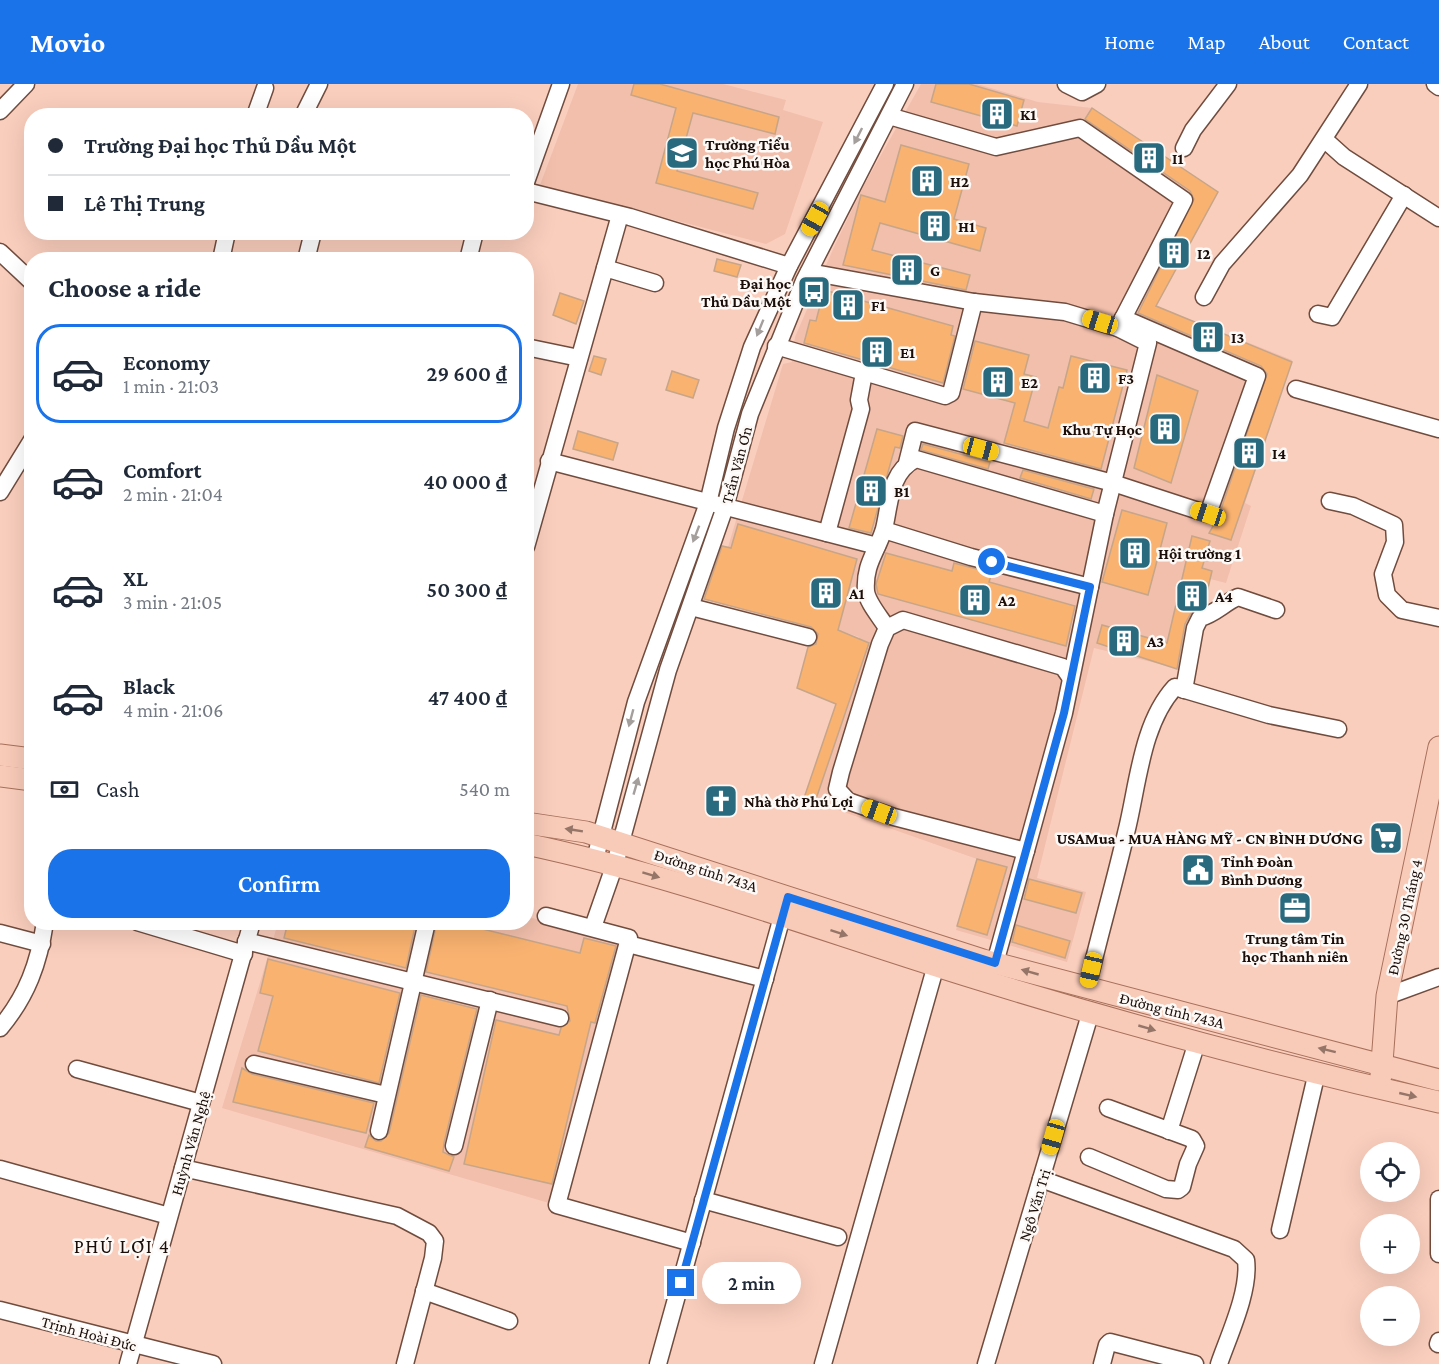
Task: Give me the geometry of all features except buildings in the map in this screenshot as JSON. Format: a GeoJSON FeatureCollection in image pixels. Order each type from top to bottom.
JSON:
{"type":"FeatureCollection","features":[{"type":"Feature","properties":{"kind":"main road","name":"Đường 30 Tháng 4"},"geometry":{"type":"LineString","coordinates":[[1378,1088],[1383,1065],[1387,996],[1439,747]]}},
{"type":"Feature","properties":{"kind":"main road"},"geometry":{"type":"LineString","coordinates":[[0,754],[24,758]]}},
{"type":"Feature","properties":{"kind":"main road"},"geometry":{"type":"LineString","coordinates":[[0,776],[24,779]]}},
{"type":"Feature","properties":{"kind":"main road","name":"Đường tỉnh 743A"},"geometry":{"type":"LineString","coordinates":[[534,825],[610,840],[936,965],[1197,1042],[1439,1102]]}},
{"type":"Feature","properties":{"kind":"main road","name":"Đường tỉnh 743A"},"geometry":{"type":"LineString","coordinates":[[534,846],[785,906],[1439,1080]]}},
{"type":"Feature","properties":{"kind":"street"},"geometry":{"type":"LineString","coordinates":[[0,111],[26,84]]}},
{"type":"Feature","properties":{"kind":"street"},"geometry":{"type":"LineString","coordinates":[[307,108],[319,84]]}},
{"type":"Feature","properties":{"kind":"street"},"geometry":{"type":"LineString","coordinates":[[534,160],[561,84]]}},
{"type":"Feature","properties":{"kind":"street","name":"Trần Văn Ơn"},"geometry":{"type":"LineString","coordinates":[[593,927],[636,702],[708,503],[742,377],[765,316],[789,266],[885,84]]}},
{"type":"Feature","properties":{"kind":"street"},"geometry":{"type":"LineString","coordinates":[[1066,84],[1082,92],[1097,84]]}},
{"type":"Feature","properties":{"kind":"street"},"geometry":{"type":"LineString","coordinates":[[1184,148],[1193,130],[1228,84]]}},
{"type":"Feature","properties":{"kind":"street"},"geometry":{"type":"LineString","coordinates":[[1204,297],[1222,264],[1279,202],[1324,139],[1359,84]]}},
{"type":"Feature","properties":{"kind":"street"},"geometry":{"type":"LineString","coordinates":[[1435,84],[1439,87]]}},
{"type":"Feature","properties":{"kind":"street","name":"Trần Văn Ơn"},"geometry":{"type":"LineString","coordinates":[[610,840],[724,507],[750,414],[776,346],[809,272],[889,116],[900,86]]}},
{"type":"Feature","properties":{"kind":"street"},"geometry":{"type":"LineString","coordinates":[[258,108],[265,88]]}},
{"type":"Feature","properties":{"kind":"street"},"geometry":{"type":"LineString","coordinates":[[889,116],[996,147],[1080,128],[1184,200],[1121,323]]}},
{"type":"Feature","properties":{"kind":"street"},"geometry":{"type":"LineString","coordinates":[[1324,139],[1344,157],[1439,218]]}},
{"type":"Feature","properties":{"kind":"street"},"geometry":{"type":"LineString","coordinates":[[534,193],[620,215],[789,266]]}},
{"type":"Feature","properties":{"kind":"street"},"geometry":{"type":"LineString","coordinates":[[1318,314],[1332,317],[1404,195]]}},
{"type":"Feature","properties":{"kind":"street"},"geometry":{"type":"LineString","coordinates":[[534,488],[549,461],[620,215]]}},
{"type":"Feature","properties":{"kind":"street"},"geometry":{"type":"LineString","coordinates":[[0,252],[24,274]]}},
{"type":"Feature","properties":{"kind":"street"},"geometry":{"type":"LineString","coordinates":[[605,268],[655,283]]}},
{"type":"Feature","properties":{"kind":"street"},"geometry":{"type":"LineString","coordinates":[[809,272],[974,302],[1065,312],[1121,323],[1257,376],[1208,514],[1113,483],[915,431],[907,463],[891,489],[880,538],[868,561],[866,593],[887,628]]}},
{"type":"Feature","properties":{"kind":"street"},"geometry":{"type":"LineString","coordinates":[[776,346],[945,396],[951,393],[974,302]]}},
{"type":"Feature","properties":{"kind":"street"},"geometry":{"type":"LineString","coordinates":[[995,963],[1064,713],[1105,514],[1148,344],[1121,323]]}},
{"type":"Feature","properties":{"kind":"street"},"geometry":{"type":"LineString","coordinates":[[534,349],[579,358]]}},
{"type":"Feature","properties":{"kind":"street"},"geometry":{"type":"LineString","coordinates":[[827,533],[861,409],[859,400],[864,373]]}},
{"type":"Feature","properties":{"kind":"street"},"geometry":{"type":"LineString","coordinates":[[1296,389],[1439,429]]}},
{"type":"Feature","properties":{"kind":"street"},"geometry":{"type":"LineString","coordinates":[[0,492],[24,453]]}},
{"type":"Feature","properties":{"kind":"street"},"geometry":{"type":"LineString","coordinates":[[907,463],[916,459],[1105,514]]}},
{"type":"Feature","properties":{"kind":"street"},"geometry":{"type":"LineString","coordinates":[[549,461],[827,533],[880,538],[971,557],[1090,587]]}},
{"type":"Feature","properties":{"kind":"street"},"geometry":{"type":"LineString","coordinates":[[1330,501],[1353,506],[1394,525],[1395,542],[1383,574],[1387,594],[1402,610],[1439,618]]}},
{"type":"Feature","properties":{"kind":"street"},"geometry":{"type":"LineString","coordinates":[[1184,690],[1195,628],[1200,618],[1212,615],[1224,602],[1238,597],[1276,610]]}},
{"type":"Feature","properties":{"kind":"street"},"geometry":{"type":"LineString","coordinates":[[691,607],[808,637]]}},
{"type":"Feature","properties":{"kind":"street"},"geometry":{"type":"LineString","coordinates":[[1026,851],[894,817],[848,801],[837,789],[880,644],[887,628],[903,620],[1063,667],[1070,677]]}},
{"type":"Feature","properties":{"kind":"street"},"geometry":{"type":"LineString","coordinates":[[1087,988],[1128,828],[1146,740],[1168,695],[1175,687],[1269,715],[1338,729]]}},
{"type":"Feature","properties":{"kind":"street"},"geometry":{"type":"LineString","coordinates":[[658,1364],[785,906]]}},
{"type":"Feature","properties":{"kind":"street"},"geometry":{"type":"LineString","coordinates":[[546,916],[629,938],[557,1205],[692,1243]]}},
{"type":"Feature","properties":{"kind":"street"},"geometry":{"type":"LineString","coordinates":[[0,1028],[29,986],[44,930]]}},
{"type":"Feature","properties":{"kind":"street"},"geometry":{"type":"LineString","coordinates":[[172,930],[412,980],[560,1018]]}},
{"type":"Feature","properties":{"kind":"street","name":"Huỳnh Văn Nghệ"},"geometry":{"type":"LineString","coordinates":[[128,1364],[250,930]]}},
{"type":"Feature","properties":{"kind":"street"},"geometry":{"type":"LineString","coordinates":[[379,1131],[425,930]]}},
{"type":"Feature","properties":{"kind":"street"},"geometry":{"type":"LineString","coordinates":[[0,933],[42,944]]}},
{"type":"Feature","properties":{"kind":"street"},"geometry":{"type":"LineString","coordinates":[[628,944],[765,979]]}},
{"type":"Feature","properties":{"kind":"street"},"geometry":{"type":"LineString","coordinates":[[823,1364],[936,965]]}},
{"type":"Feature","properties":{"kind":"street"},"geometry":{"type":"LineString","coordinates":[[1387,996],[1439,977]]}},
{"type":"Feature","properties":{"kind":"street"},"geometry":{"type":"LineString","coordinates":[[454,1146],[490,1000]]}},
{"type":"Feature","properties":{"kind":"street","name":"Ngô Văn Trị"},"geometry":{"type":"LineString","coordinates":[[986,1364],[1091,1011]]}},
{"type":"Feature","properties":{"kind":"street"},"geometry":{"type":"LineString","coordinates":[[1169,1131],[1197,1042]]}},
{"type":"Feature","properties":{"kind":"street"},"geometry":{"type":"LineString","coordinates":[[254,1064],[386,1095]]}},
{"type":"Feature","properties":{"kind":"street"},"geometry":{"type":"LineString","coordinates":[[77,1069],[201,1103]]}},
{"type":"Feature","properties":{"kind":"street"},"geometry":{"type":"LineString","coordinates":[[1280,1230],[1317,1072]]}},
{"type":"Feature","properties":{"kind":"street"},"geometry":{"type":"LineString","coordinates":[[1089,1157],[1166,1189],[1178,1190],[1182,1187],[1196,1146],[1187,1136],[1108,1108]]}},
{"type":"Feature","properties":{"kind":"street"},"geometry":{"type":"LineString","coordinates":[[183,1168],[387,1214],[429,1233],[435,1241],[405,1364]]}},
{"type":"Feature","properties":{"kind":"street"},"geometry":{"type":"LineString","coordinates":[[0,1169],[169,1216]]}},
{"type":"Feature","properties":{"kind":"street"},"geometry":{"type":"LineString","coordinates":[[1041,1179],[1234,1249],[1246,1260],[1247,1268],[1238,1311],[1219,1364]]}},
{"type":"Feature","properties":{"kind":"street"},"geometry":{"type":"LineString","coordinates":[[1439,1199],[1439,1254]]}},
{"type":"Feature","properties":{"kind":"street"},"geometry":{"type":"LineString","coordinates":[[703,1200],[838,1237]]}},
{"type":"Feature","properties":{"kind":"street"},"geometry":{"type":"LineString","coordinates":[[424,1291],[509,1321]]}},
{"type":"Feature","properties":{"kind":"street","name":"Trịnh Hoài Đức"},"geometry":{"type":"LineString","coordinates":[[0,1310],[213,1364]]}},
{"type":"Feature","properties":{"kind":"street"},"geometry":{"type":"LineString","coordinates":[[1102,1364],[1110,1342],[1195,1364]]}},
{"type":"Feature","properties":{"kind":"shaded area","name":"Trường Tiểu học Phú Hòa"},"geometry":{"type":"Polygon","coordinates":[[[578,84],[723,84],[786,100],[783,110],[823,122],[785,234],[766,244],[540,185],[578,84]]]}},
{"type":"Feature","properties":{"kind":"shaded area"},"geometry":{"type":"Polygon","coordinates":[[[921,84],[977,84],[1038,102],[1092,108],[1218,192],[1156,306],[1292,360],[1245,503],[1251,506],[1226,583],[1210,579],[1202,615],[1193,614],[1180,669],[1094,648],[1037,878],[1086,892],[1067,962],[956,930],[977,859],[804,798],[859,637],[797,616],[728,547],[783,364],[792,362],[795,337],[834,247],[863,187],[921,84]]]}},
{"type":"Feature","properties":{"kind":"shaded area"},"geometry":{"type":"Polygon","coordinates":[[[534,918],[624,937],[549,1203],[222,1108],[276,930],[534,930],[534,918]]]}},
{"type":"Feature","properties":{"kind":"place","name":"K1"},"geometry":{"type":"Point","coordinates":[997,114]}},
{"type":"Feature","properties":{"kind":"place","name":"Trường Tiểu học Phú Hòa"},"geometry":{"type":"Point","coordinates":[682,153]}},
{"type":"Feature","properties":{"kind":"place","name":"I1"},"geometry":{"type":"Point","coordinates":[1149,158]}},
{"type":"Feature","properties":{"kind":"place","name":"H2"},"geometry":{"type":"Point","coordinates":[927,181]}},
{"type":"Feature","properties":{"kind":"place","name":"H1"},"geometry":{"type":"Point","coordinates":[935,226]}},
{"type":"Feature","properties":{"kind":"place","name":"I2"},"geometry":{"type":"Point","coordinates":[1174,253]}},
{"type":"Feature","properties":{"kind":"place","name":"G"},"geometry":{"type":"Point","coordinates":[907,270]}},
{"type":"Feature","properties":{"kind":"place","name":"Đại học Thủ Dầu Một"},"geometry":{"type":"Point","coordinates":[814,292]}},
{"type":"Feature","properties":{"kind":"place","name":"F1"},"geometry":{"type":"Point","coordinates":[848,305]}},
{"type":"Feature","properties":{"kind":"place","name":"I3"},"geometry":{"type":"Point","coordinates":[1208,337]}},
{"type":"Feature","properties":{"kind":"place","name":"E1"},"geometry":{"type":"Point","coordinates":[877,352]}},
{"type":"Feature","properties":{"kind":"place","name":"F3"},"geometry":{"type":"Point","coordinates":[1095,378]}},
{"type":"Feature","properties":{"kind":"place","name":"E2"},"geometry":{"type":"Point","coordinates":[998,382]}},
{"type":"Feature","properties":{"kind":"place","name":"Khu Tự Học"},"geometry":{"type":"Point","coordinates":[1165,429]}},
{"type":"Feature","properties":{"kind":"place","name":"I4"},"geometry":{"type":"Point","coordinates":[1249,453]}},
{"type":"Feature","properties":{"kind":"place","name":"B1"},"geometry":{"type":"Point","coordinates":[871,491]}},
{"type":"Feature","properties":{"kind":"place","name":"Hội trường 1"},"geometry":{"type":"Point","coordinates":[1135,553]}},
{"type":"Feature","properties":{"kind":"place","name":"A1"},"geometry":{"type":"Point","coordinates":[826,593]}},
{"type":"Feature","properties":{"kind":"place","name":"A4"},"geometry":{"type":"Point","coordinates":[1192,596]}},
{"type":"Feature","properties":{"kind":"place","name":"A2"},"geometry":{"type":"Point","coordinates":[975,600]}},
{"type":"Feature","properties":{"kind":"place","name":"A3"},"geometry":{"type":"Point","coordinates":[1124,641]}},
{"type":"Feature","properties":{"kind":"place","name":"Nhà thờ Phú Lợi"},"geometry":{"type":"Point","coordinates":[721,801]}},
{"type":"Feature","properties":{"kind":"place","name":"USAMua - MUA HÀNG MỸ - CN BÌNH DƯƠNG"},"geometry":{"type":"Point","coordinates":[1386,838]}},
{"type":"Feature","properties":{"kind":"place","name":"Tỉnh Đoàn Bình Dương"},"geometry":{"type":"Point","coordinates":[1198,870]}},
{"type":"Feature","properties":{"kind":"place","name":"Trung tâm Tin học Thanh niên"},"geometry":{"type":"Point","coordinates":[1295,908]}},
{"type":"Feature","properties":{"kind":"district","name":"PHÚ LỢI 4"},"geometry":{"type":"Point","coordinates":[122,1246]}},
{"type":"Feature","properties":{"kind":"route"},"geometry":{"type":"LineString","coordinates":[[681,1283],[788,897],[995,963],[1064,713],[1090,587],[992,562]]}}]}
